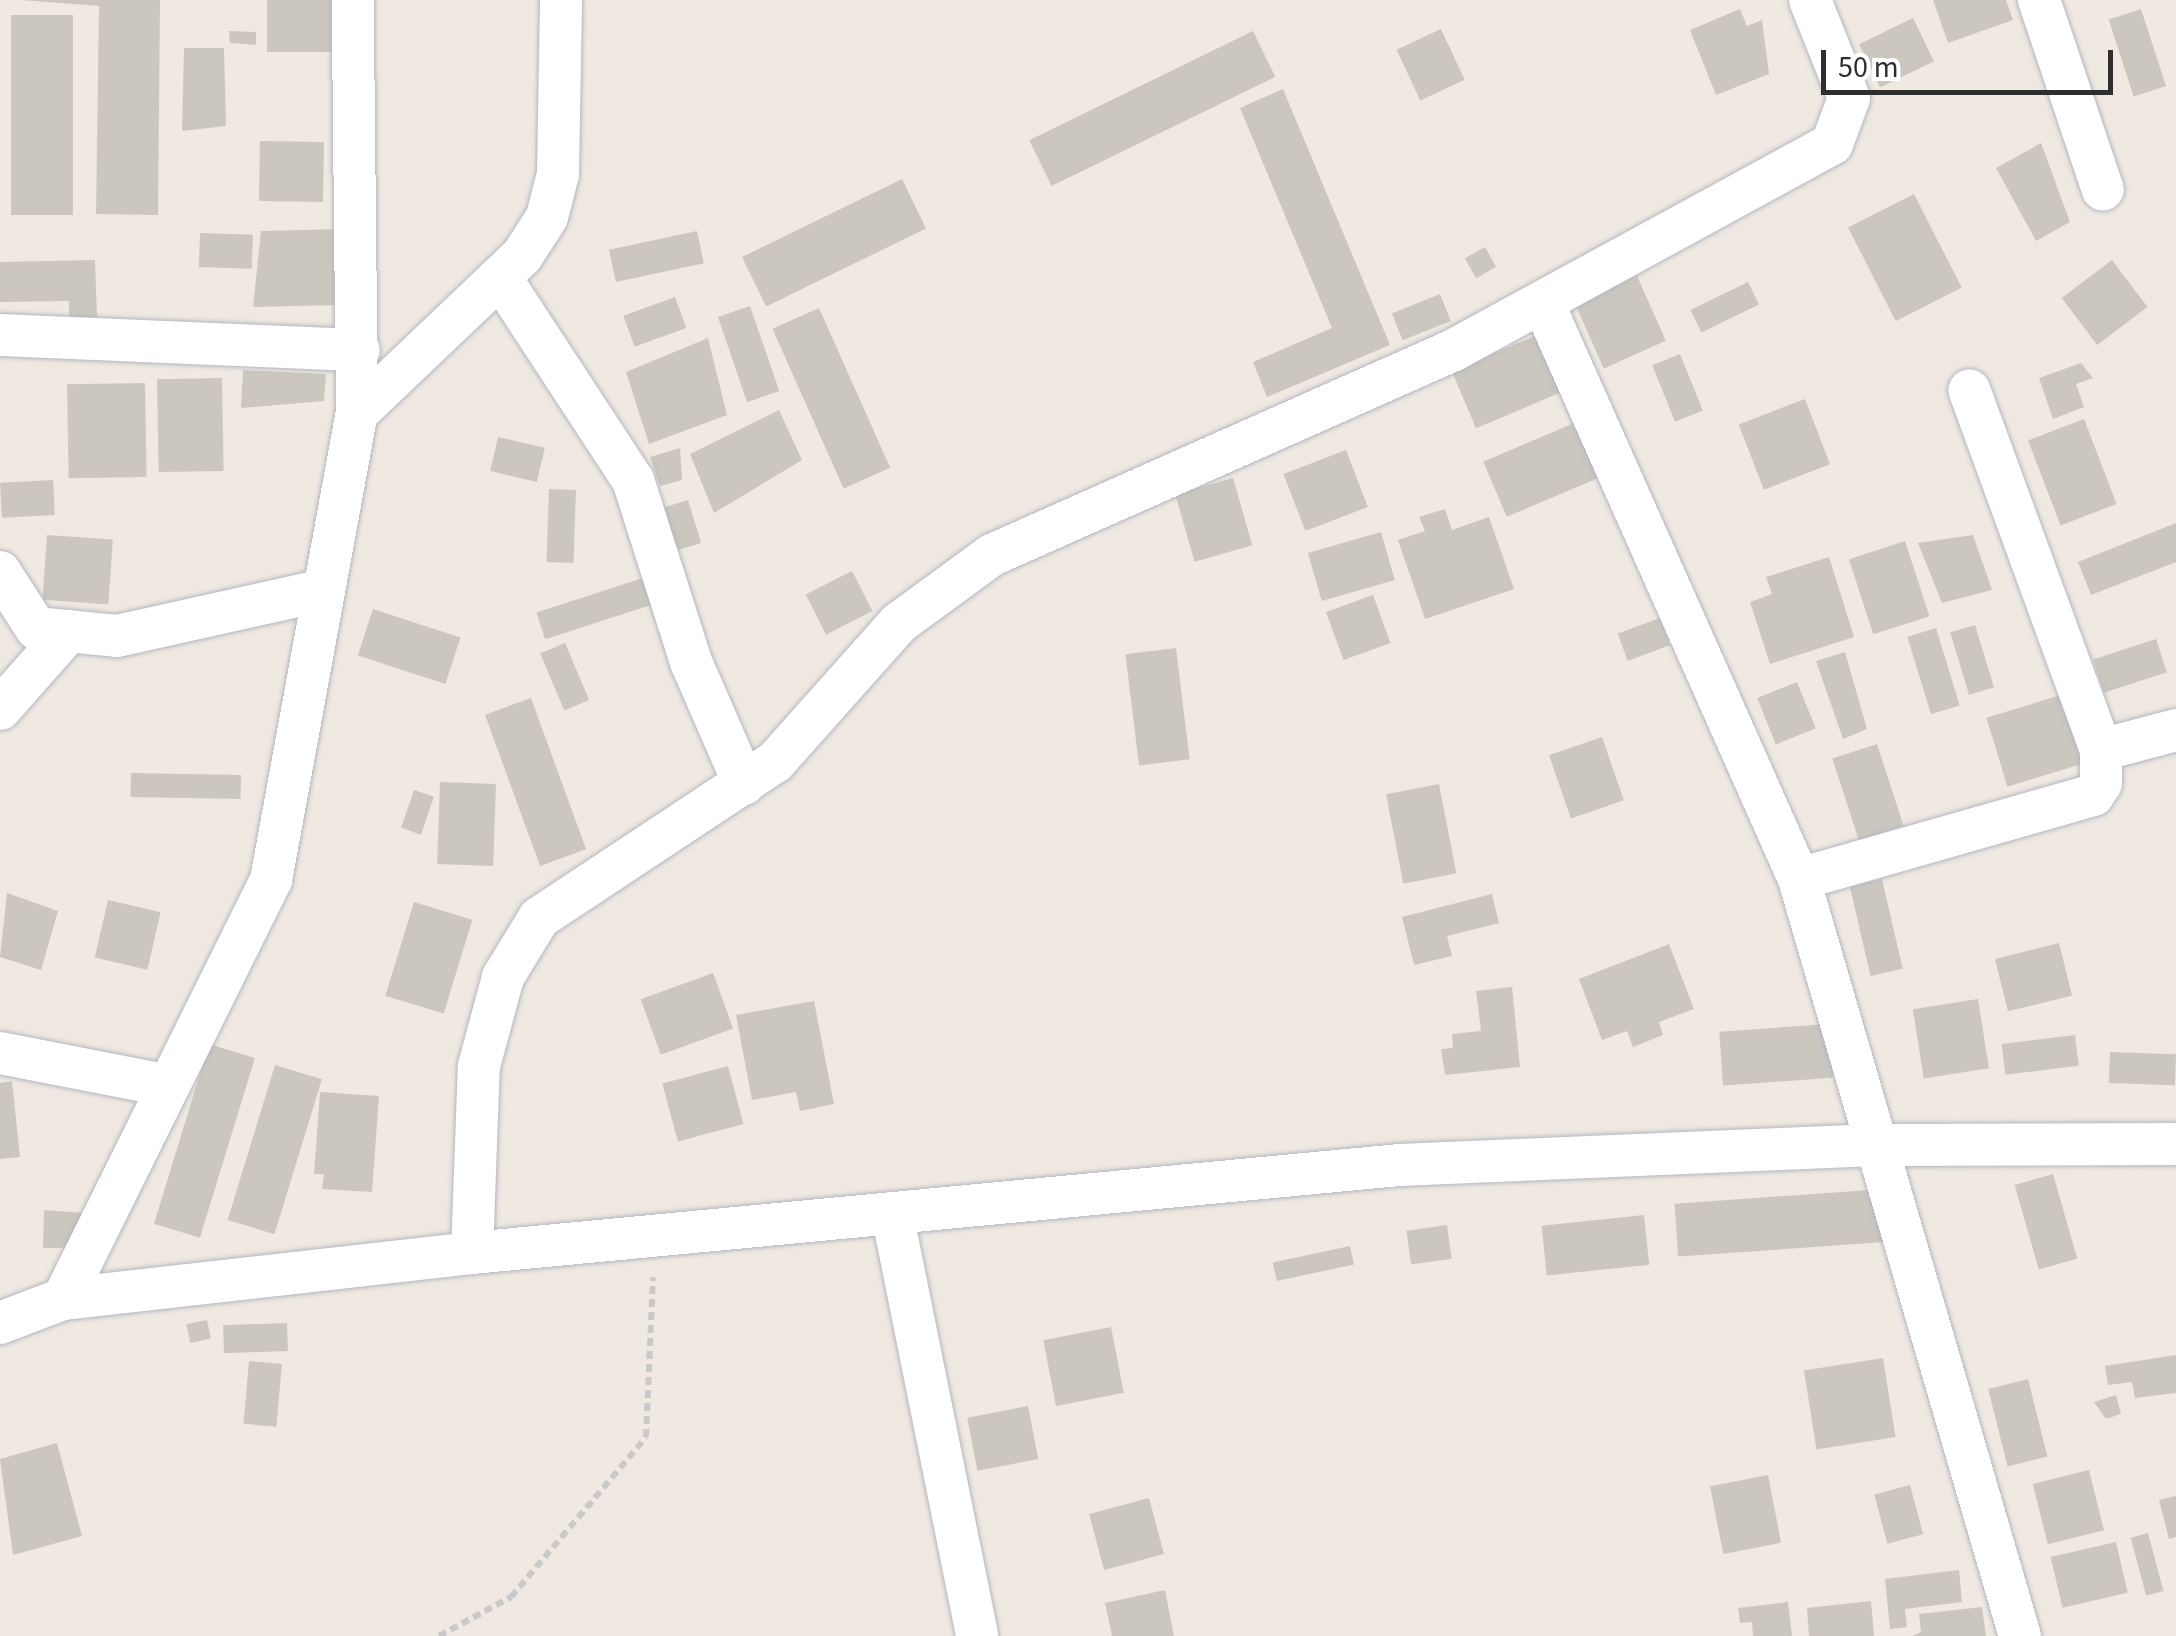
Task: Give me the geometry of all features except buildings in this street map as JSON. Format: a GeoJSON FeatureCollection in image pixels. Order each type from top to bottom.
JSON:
{"type":"FeatureCollection","features":[{"type":"Feature","properties":{"kind":"street"},"geometry":{"type":"LineString","coordinates":[[62,1300],[165,1084],[254,928],[271,880],[357,413],[353,0]]}},
{"type":"Feature","properties":{"kind":"street"},"geometry":{"type":"LineString","coordinates":[[357,413],[500,277],[547,216],[558,174],[560,0]]}},
{"type":"Feature","properties":{"kind":"street"},"geometry":{"type":"LineString","coordinates":[[472,1253],[479,1066],[503,978],[539,918],[775,762],[899,623],[992,555],[1543,302],[1832,144],[1848,98],[1810,0]]}},
{"type":"Feature","properties":{"kind":"street"},"geometry":{"type":"LineString","coordinates":[[2039,0],[2103,190]]}},
{"type":"Feature","properties":{"kind":"street"},"geometry":{"type":"LineString","coordinates":[[500,277],[633,480],[691,662],[744,784]]}},
{"type":"Feature","properties":{"kind":"street"},"geometry":{"type":"LineString","coordinates":[[1543,302],[1799,879],[1882,1145],[2020,1636]]}},
{"type":"Feature","properties":{"kind":"street"},"geometry":{"type":"LineString","coordinates":[[0,335],[359,350]]}},
{"type":"Feature","properties":{"kind":"street"},"geometry":{"type":"LineString","coordinates":[[1799,879],[2093,795],[2101,750],[1970,390]]}},
{"type":"Feature","properties":{"kind":"street"},"geometry":{"type":"LineString","coordinates":[[0,572],[36,628],[117,636],[324,590]]}},
{"type":"Feature","properties":{"kind":"street"},"geometry":{"type":"LineString","coordinates":[[0,710],[69,631]]}},
{"type":"Feature","properties":{"kind":"street"},"geometry":{"type":"LineString","coordinates":[[2101,750],[2176,730]]}},
{"type":"Feature","properties":{"kind":"street"},"geometry":{"type":"LineString","coordinates":[[0,1053],[165,1084]]}},
{"type":"Feature","properties":{"kind":"street"},"geometry":{"type":"LineString","coordinates":[[0,1323],[62,1300],[472,1253],[1399,1166],[1882,1145],[2176,1144]]}},
{"type":"Feature","properties":{"kind":"street"},"geometry":{"type":"LineString","coordinates":[[892,1213],[977,1636]]}},
{"type":"Feature","properties":{"kind":"path"},"geometry":{"type":"LineString","coordinates":[[438,1636],[510,1596],[646,1438],[655,1235]]}}]}
